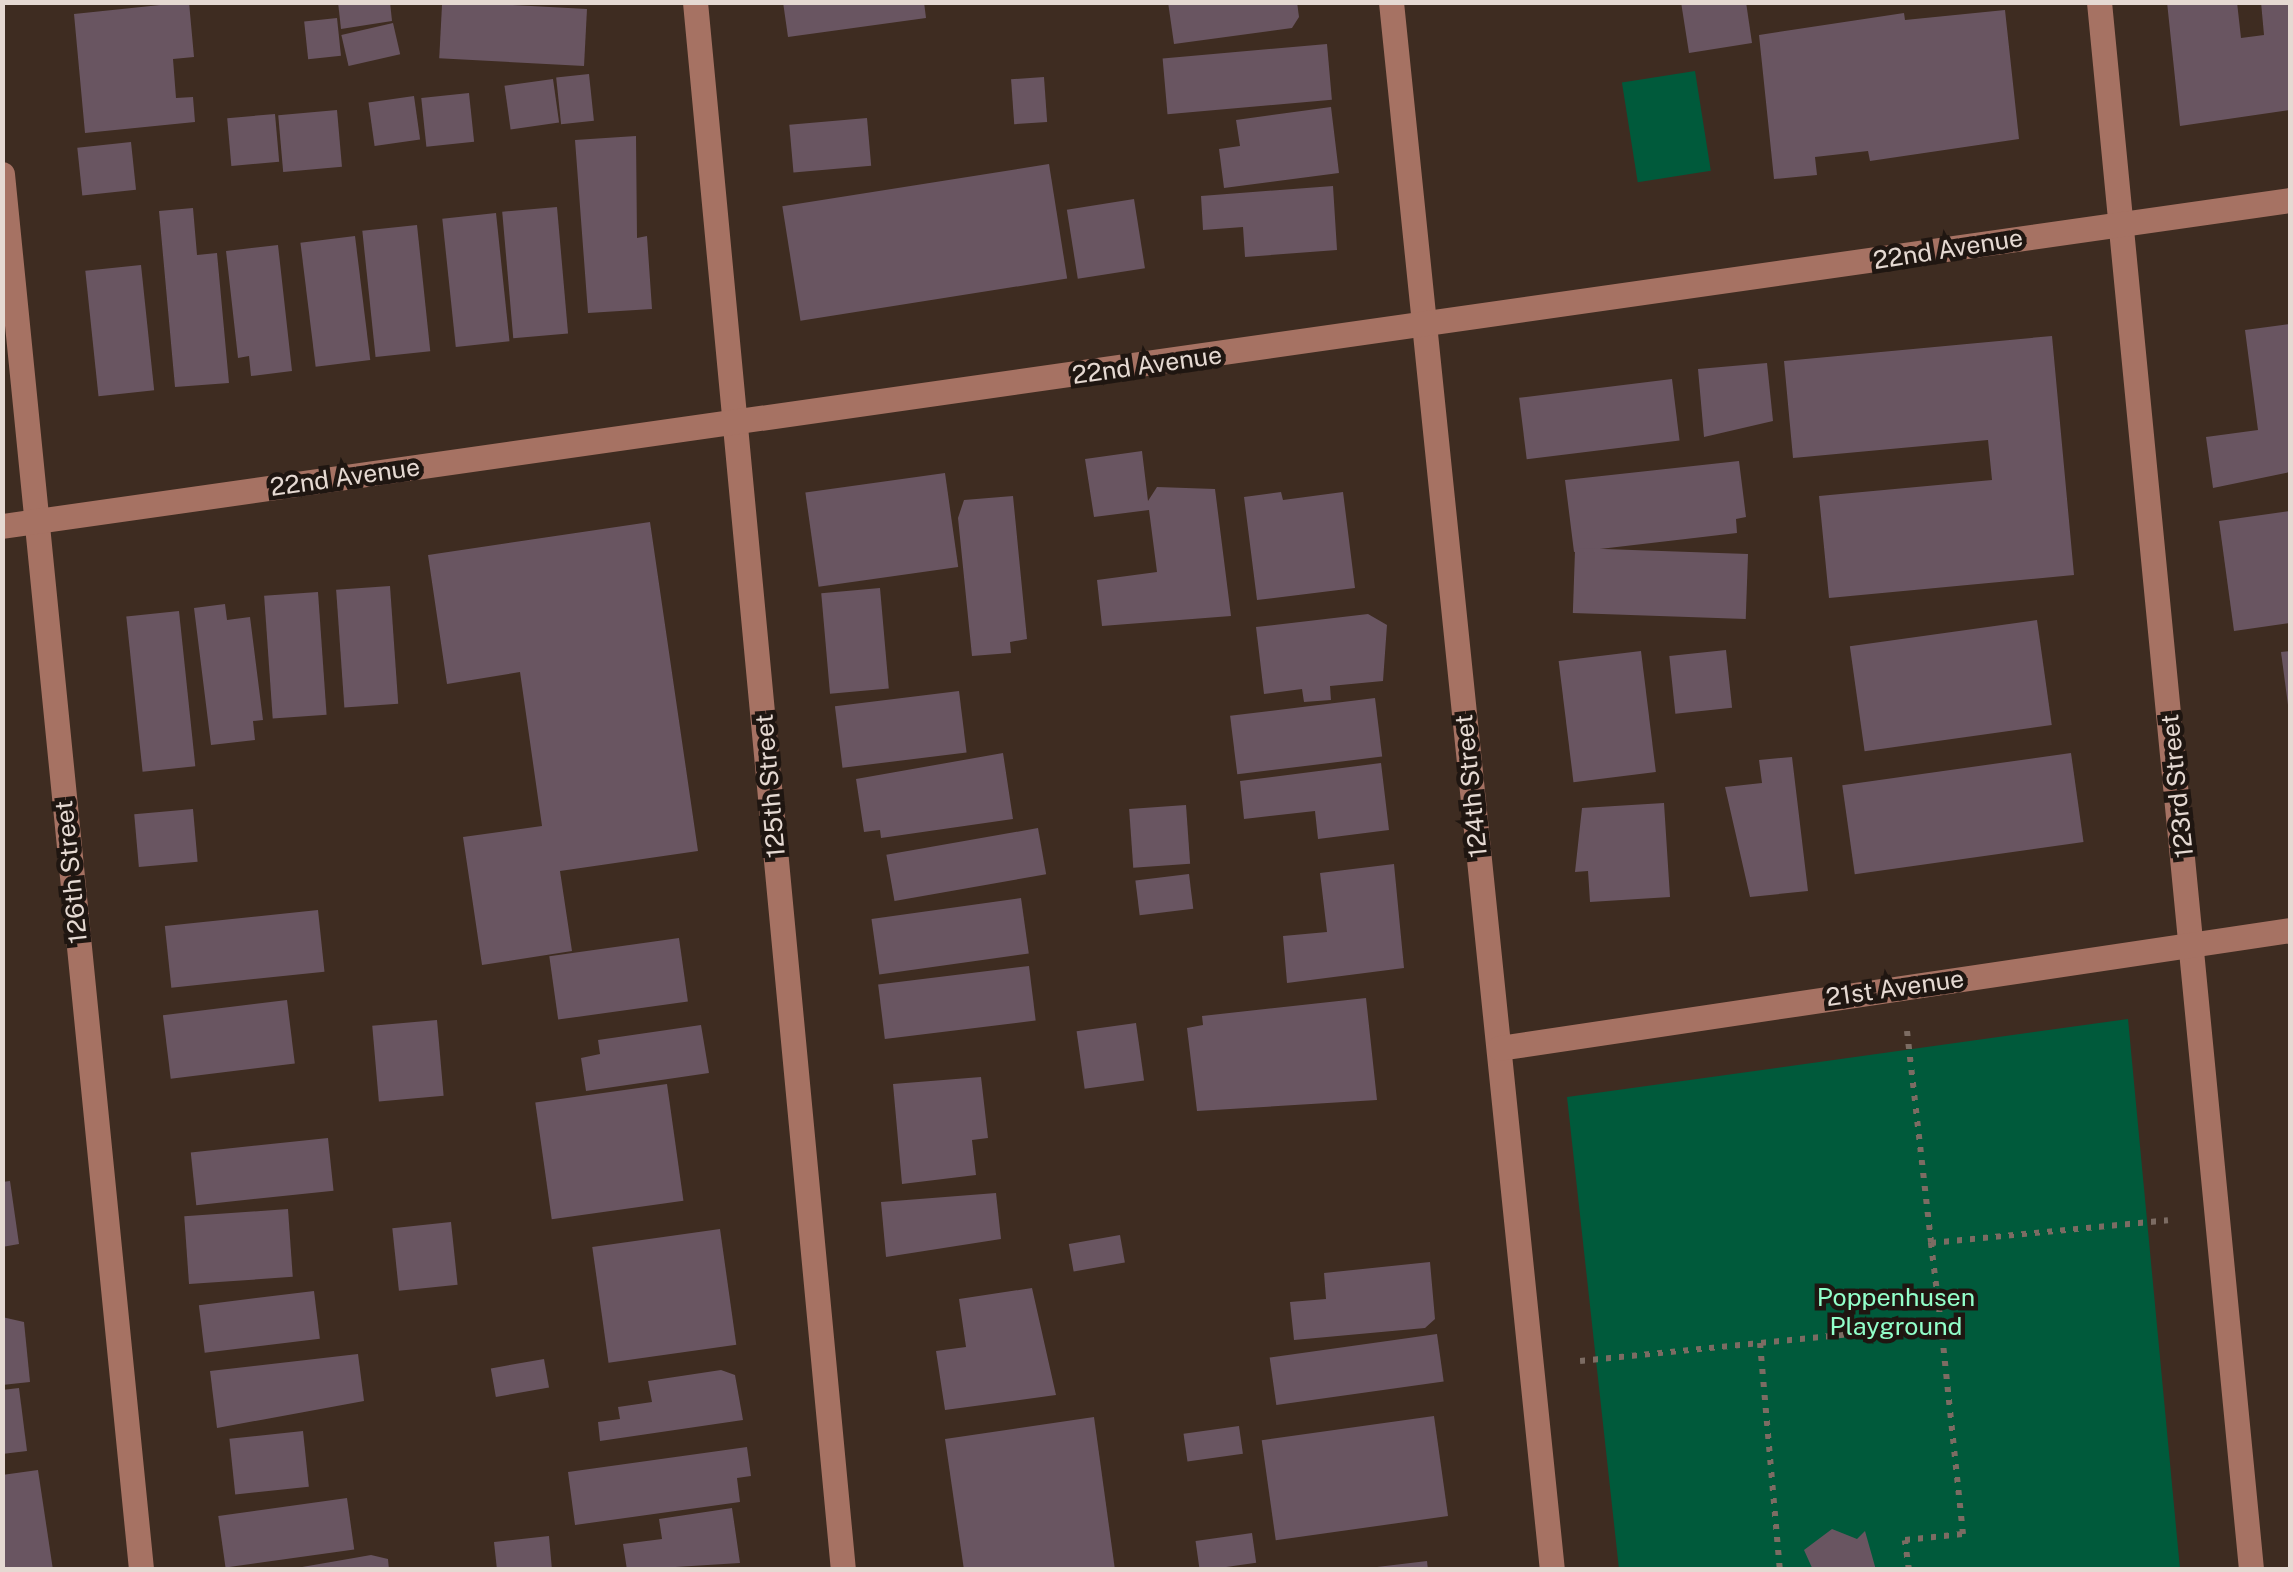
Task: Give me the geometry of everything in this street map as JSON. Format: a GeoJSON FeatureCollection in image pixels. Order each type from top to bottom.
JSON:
{"type":"FeatureCollection","features":[{"type":"Feature","properties":{"kind":"street","name":"125th Street"},"geometry":{"type":"LineString","coordinates":[[695,2],[843,1570]]}},
{"type":"Feature","properties":{"kind":"street","name":"124th Street"},"geometry":{"type":"LineString","coordinates":[[1391,2],[1552,1570]]}},
{"type":"Feature","properties":{"kind":"street","name":"123rd Street"},"geometry":{"type":"LineString","coordinates":[[2099,2],[2251,1570]]}},
{"type":"Feature","properties":{"kind":"street","name":"126th Street"},"geometry":{"type":"LineString","coordinates":[[2,174],[141,1570]]}},
{"type":"Feature","properties":{"kind":"street","name":"22nd Avenue"},"geometry":{"type":"LineString","coordinates":[[2,526],[1422,328],[2290,200]]}},
{"type":"Feature","properties":{"kind":"street","name":"21st Avenue"},"geometry":{"type":"LineString","coordinates":[[1499,1048],[2290,930]]}},
{"type":"Feature","properties":{"kind":"path"},"geometry":{"type":"LineString","coordinates":[[1907,1028],[1963,1534],[1905,1540],[1908,1570]]}},
{"type":"Feature","properties":{"kind":"path"},"geometry":{"type":"LineString","coordinates":[[1931,1243],[2168,1220]]}},
{"type":"Feature","properties":{"kind":"path"},"geometry":{"type":"LineString","coordinates":[[1580,1362],[1941,1325]]}},
{"type":"Feature","properties":{"kind":"path"},"geometry":{"type":"LineString","coordinates":[[1760,1343],[1780,1570]]}},
{"type":"Feature","properties":{"kind":"green space"},"geometry":{"type":"Polygon","coordinates":[[[1695,71],[1711,171],[1638,182],[1622,83],[1695,71]]]}},
{"type":"Feature","properties":{"kind":"green space","name":"Poppenhusen Playground"},"geometry":{"type":"Polygon","coordinates":[[[2128,1019],[2180,1569],[1619,1569],[1567,1097],[2128,1019]]]}},
{"type":"Feature","properties":{"kind":"building"},"geometry":{"type":"Polygon","coordinates":[[[189,2],[194,57],[173,59],[176,98],[193,97],[195,122],[85,133],[74,14],[189,2]]]}},
{"type":"Feature","properties":{"kind":"building"},"geometry":{"type":"Polygon","coordinates":[[[338,2],[390,2],[392,21],[341,29],[338,2]]]}},
{"type":"Feature","properties":{"kind":"building"},"geometry":{"type":"Polygon","coordinates":[[[442,2],[587,9],[584,66],[439,58],[442,2]]]}},
{"type":"Feature","properties":{"kind":"building"},"geometry":{"type":"Polygon","coordinates":[[[783,2],[924,2],[926,18],[788,37],[783,2]]]}},
{"type":"Feature","properties":{"kind":"building"},"geometry":{"type":"Polygon","coordinates":[[[1168,2],[1297,2],[1299,17],[1292,28],[1174,44],[1168,2]]]}},
{"type":"Feature","properties":{"kind":"building"},"geometry":{"type":"Polygon","coordinates":[[[1681,2],[1746,2],[1752,43],[1689,53],[1681,2]]]}},
{"type":"Feature","properties":{"kind":"building"},"geometry":{"type":"Polygon","coordinates":[[[2167,2],[2237,2],[2241,38],[2264,35],[2261,2],[2290,2],[2290,110],[2180,126],[2167,2]]]}},
{"type":"Feature","properties":{"kind":"building"},"geometry":{"type":"Polygon","coordinates":[[[2005,10],[2019,139],[1870,161],[1868,151],[1815,157],[1817,175],[1774,179],[1759,35],[1904,13],[1905,20],[2005,10]]]}},
{"type":"Feature","properties":{"kind":"building"},"geometry":{"type":"Polygon","coordinates":[[[337,18],[341,56],[308,59],[304,21],[337,18]]]}},
{"type":"Feature","properties":{"kind":"building"},"geometry":{"type":"Polygon","coordinates":[[[393,23],[400,54],[349,66],[341,35],[393,23]]]}},
{"type":"Feature","properties":{"kind":"building"},"geometry":{"type":"Polygon","coordinates":[[[1327,44],[1332,100],[1168,114],[1163,58],[1327,44]]]}},
{"type":"Feature","properties":{"kind":"building"},"geometry":{"type":"Polygon","coordinates":[[[589,74],[594,121],[561,124],[556,77],[589,74]]]}},
{"type":"Feature","properties":{"kind":"building"},"geometry":{"type":"Polygon","coordinates":[[[1044,77],[1047,122],[1014,124],[1011,79],[1044,77]]]}},
{"type":"Feature","properties":{"kind":"building"},"geometry":{"type":"Polygon","coordinates":[[[553,79],[559,123],[511,129],[504,86],[553,79]]]}},
{"type":"Feature","properties":{"kind":"building"},"geometry":{"type":"Polygon","coordinates":[[[469,93],[474,142],[426,147],[421,98],[469,93]]]}},
{"type":"Feature","properties":{"kind":"building"},"geometry":{"type":"Polygon","coordinates":[[[414,96],[420,140],[375,146],[368,102],[414,96]]]}},
{"type":"Feature","properties":{"kind":"building"},"geometry":{"type":"Polygon","coordinates":[[[1331,107],[1339,173],[1224,188],[1219,149],[1240,146],[1236,120],[1331,107]]]}},
{"type":"Feature","properties":{"kind":"building"},"geometry":{"type":"Polygon","coordinates":[[[337,110],[342,167],[283,172],[278,115],[337,110]]]}},
{"type":"Feature","properties":{"kind":"building"},"geometry":{"type":"Polygon","coordinates":[[[275,114],[279,162],[231,166],[227,118],[275,114]]]}},
{"type":"Feature","properties":{"kind":"building"},"geometry":{"type":"Polygon","coordinates":[[[867,118],[871,166],[793,173],[789,125],[867,118]]]}},
{"type":"Feature","properties":{"kind":"building"},"geometry":{"type":"Polygon","coordinates":[[[636,136],[637,238],[647,236],[652,309],[588,313],[575,140],[636,136]]]}},
{"type":"Feature","properties":{"kind":"building"},"geometry":{"type":"Polygon","coordinates":[[[131,142],[136,190],[82,195],[77,148],[131,142]]]}},
{"type":"Feature","properties":{"kind":"building"},"geometry":{"type":"Polygon","coordinates":[[[1049,164],[1067,279],[800,321],[782,206],[1049,164]]]}},
{"type":"Feature","properties":{"kind":"building"},"geometry":{"type":"Polygon","coordinates":[[[1333,186],[1337,250],[1245,257],[1243,227],[1203,230],[1201,196],[1333,186]]]}},
{"type":"Feature","properties":{"kind":"building"},"geometry":{"type":"Polygon","coordinates":[[[1134,199],[1145,268],[1078,279],[1067,210],[1134,199]]]}},
{"type":"Feature","properties":{"kind":"building"},"geometry":{"type":"Polygon","coordinates":[[[557,207],[568,334],[513,338],[502,212],[557,207]]]}},
{"type":"Feature","properties":{"kind":"building"},"geometry":{"type":"Polygon","coordinates":[[[193,208],[197,255],[217,253],[229,383],[175,387],[159,211],[193,208]]]}},
{"type":"Feature","properties":{"kind":"building"},"geometry":{"type":"Polygon","coordinates":[[[496,213],[509,341],[456,347],[442,219],[496,213]]]}},
{"type":"Feature","properties":{"kind":"building"},"geometry":{"type":"Polygon","coordinates":[[[417,225],[430,351],[376,357],[362,231],[417,225]]]}},
{"type":"Feature","properties":{"kind":"building"},"geometry":{"type":"Polygon","coordinates":[[[355,236],[370,360],[316,367],[300,243],[355,236]]]}},
{"type":"Feature","properties":{"kind":"building"},"geometry":{"type":"Polygon","coordinates":[[[278,245],[292,371],[251,376],[249,356],[238,358],[226,251],[278,245]]]}},
{"type":"Feature","properties":{"kind":"building"},"geometry":{"type":"Polygon","coordinates":[[[141,265],[154,390],[98,396],[85,271],[141,265]]]}},
{"type":"Feature","properties":{"kind":"building"},"geometry":{"type":"Polygon","coordinates":[[[2290,324],[2290,472],[2213,488],[2206,437],[2258,430],[2245,330],[2290,324]]]}},
{"type":"Feature","properties":{"kind":"building"},"geometry":{"type":"Polygon","coordinates":[[[2052,336],[2074,575],[1829,598],[1819,496],[1992,480],[1988,440],[1793,458],[1784,361],[2052,336]]]}},
{"type":"Feature","properties":{"kind":"building"},"geometry":{"type":"Polygon","coordinates":[[[1767,363],[1773,421],[1704,437],[1698,369],[1767,363]]]}},
{"type":"Feature","properties":{"kind":"building"},"geometry":{"type":"Polygon","coordinates":[[[1672,379],[1680,441],[1527,459],[1519,398],[1672,379]]]}},
{"type":"Feature","properties":{"kind":"building"},"geometry":{"type":"Polygon","coordinates":[[[1142,451],[1148,501],[1157,487],[1215,489],[1231,616],[1102,626],[1097,580],[1157,572],[1149,510],[1094,517],[1085,459],[1142,451]]]}},
{"type":"Feature","properties":{"kind":"building"},"geometry":{"type":"Polygon","coordinates":[[[1739,461],[1746,517],[1736,519],[1737,533],[1574,552],[1565,480],[1739,461]]]}},
{"type":"Feature","properties":{"kind":"building"},"geometry":{"type":"Polygon","coordinates":[[[945,473],[958,567],[819,587],[805,493],[945,473]]]}},
{"type":"Feature","properties":{"kind":"building"},"geometry":{"type":"Polygon","coordinates":[[[1281,492],[1283,500],[1343,492],[1355,588],[1257,600],[1244,497],[1281,492]]]}},
{"type":"Feature","properties":{"kind":"building"},"geometry":{"type":"Polygon","coordinates":[[[1013,496],[1027,639],[1010,642],[1011,653],[972,656],[958,518],[964,500],[1013,496]]]}},
{"type":"Feature","properties":{"kind":"building"},"geometry":{"type":"Polygon","coordinates":[[[2290,511],[2290,623],[2234,631],[2219,521],[2290,511]]]}},
{"type":"Feature","properties":{"kind":"building"},"geometry":{"type":"Polygon","coordinates":[[[650,522],[698,851],[560,871],[572,951],[482,965],[463,837],[542,826],[520,672],[447,684],[428,555],[650,522]]]}},
{"type":"Feature","properties":{"kind":"building"},"geometry":{"type":"Polygon","coordinates":[[[1575,548],[1748,554],[1746,619],[1573,613],[1575,548]]]}},
{"type":"Feature","properties":{"kind":"building"},"geometry":{"type":"Polygon","coordinates":[[[390,586],[398,704],[344,707],[336,590],[390,586]]]}},
{"type":"Feature","properties":{"kind":"building"},"geometry":{"type":"Polygon","coordinates":[[[880,588],[889,689],[830,694],[821,593],[880,588]]]}},
{"type":"Feature","properties":{"kind":"building"},"geometry":{"type":"Polygon","coordinates":[[[318,592],[327,715],[273,718],[264,596],[318,592]]]}},
{"type":"Feature","properties":{"kind":"building"},"geometry":{"type":"Polygon","coordinates":[[[225,604],[227,620],[250,617],[263,720],[253,721],[255,740],[211,745],[194,608],[225,604]]]}},
{"type":"Feature","properties":{"kind":"building"},"geometry":{"type":"Polygon","coordinates":[[[179,611],[195,766],[143,772],[126,617],[179,611]]]}},
{"type":"Feature","properties":{"kind":"building"},"geometry":{"type":"Polygon","coordinates":[[[1368,614],[1387,625],[1383,681],[1330,686],[1331,700],[1304,702],[1302,689],[1264,694],[1256,627],[1368,614]]]}},
{"type":"Feature","properties":{"kind":"building"},"geometry":{"type":"Polygon","coordinates":[[[2037,620],[2052,725],[1865,751],[1850,646],[2037,620]]]}},
{"type":"Feature","properties":{"kind":"building"},"geometry":{"type":"Polygon","coordinates":[[[1726,650],[1732,708],[1675,714],[1669,656],[1726,650]]]}},
{"type":"Feature","properties":{"kind":"building"},"geometry":{"type":"Polygon","coordinates":[[[1641,651],[1656,772],[1573,782],[1559,661],[1641,651]]]}},
{"type":"Feature","properties":{"kind":"building"},"geometry":{"type":"Polygon","coordinates":[[[2290,651],[2290,705],[2288,705],[2281,652],[2290,651]]]}},
{"type":"Feature","properties":{"kind":"building"},"geometry":{"type":"Polygon","coordinates":[[[959,691],[967,753],[842,768],[835,706],[959,691]]]}},
{"type":"Feature","properties":{"kind":"building"},"geometry":{"type":"Polygon","coordinates":[[[1375,698],[1382,757],[1237,774],[1230,716],[1375,698]]]}},
{"type":"Feature","properties":{"kind":"building"},"geometry":{"type":"Polygon","coordinates":[[[1003,753],[1013,819],[881,838],[880,830],[864,832],[856,779],[1003,753]]]}},
{"type":"Feature","properties":{"kind":"building"},"geometry":{"type":"Polygon","coordinates":[[[2071,753],[2084,842],[1855,874],[1842,785],[2071,753]]]}},
{"type":"Feature","properties":{"kind":"building"},"geometry":{"type":"Polygon","coordinates":[[[1792,757],[1808,891],[1750,897],[1725,787],[1762,783],[1759,760],[1792,757]]]}},
{"type":"Feature","properties":{"kind":"building"},"geometry":{"type":"Polygon","coordinates":[[[1381,763],[1389,830],[1318,839],[1315,811],[1244,819],[1240,781],[1381,763]]]}},
{"type":"Feature","properties":{"kind":"building"},"geometry":{"type":"Polygon","coordinates":[[[1664,803],[1670,897],[1590,902],[1588,871],[1575,872],[1582,808],[1664,803]]]}},
{"type":"Feature","properties":{"kind":"building"},"geometry":{"type":"Polygon","coordinates":[[[1186,805],[1190,864],[1133,868],[1129,809],[1186,805]]]}},
{"type":"Feature","properties":{"kind":"building"},"geometry":{"type":"Polygon","coordinates":[[[193,809],[198,862],[139,867],[134,814],[193,809]]]}},
{"type":"Feature","properties":{"kind":"building"},"geometry":{"type":"Polygon","coordinates":[[[1038,828],[1046,874],[895,901],[886,855],[1038,828]]]}},
{"type":"Feature","properties":{"kind":"building"},"geometry":{"type":"Polygon","coordinates":[[[1394,864],[1404,968],[1287,983],[1283,936],[1327,932],[1320,873],[1394,864]]]}},
{"type":"Feature","properties":{"kind":"building"},"geometry":{"type":"Polygon","coordinates":[[[1189,874],[1193,909],[1140,915],[1135,881],[1189,874]]]}},
{"type":"Feature","properties":{"kind":"building"},"geometry":{"type":"Polygon","coordinates":[[[1021,898],[1029,953],[879,974],[871,919],[1021,898]]]}},
{"type":"Feature","properties":{"kind":"building"},"geometry":{"type":"Polygon","coordinates":[[[318,910],[324,972],[171,988],[165,926],[318,910]]]}},
{"type":"Feature","properties":{"kind":"building"},"geometry":{"type":"Polygon","coordinates":[[[679,938],[688,1001],[558,1020],[549,956],[679,938]]]}},
{"type":"Feature","properties":{"kind":"building"},"geometry":{"type":"Polygon","coordinates":[[[1029,966],[1036,1021],[885,1039],[878,985],[1029,966]]]}},
{"type":"Feature","properties":{"kind":"building"},"geometry":{"type":"Polygon","coordinates":[[[1366,998],[1377,1100],[1197,1111],[1187,1028],[1203,1025],[1202,1016],[1366,998]]]}},
{"type":"Feature","properties":{"kind":"building"},"geometry":{"type":"Polygon","coordinates":[[[287,1000],[295,1064],[171,1079],[163,1015],[287,1000]]]}},
{"type":"Feature","properties":{"kind":"building"},"geometry":{"type":"Polygon","coordinates":[[[437,1020],[444,1096],[379,1101],[372,1026],[437,1020]]]}},
{"type":"Feature","properties":{"kind":"building"},"geometry":{"type":"Polygon","coordinates":[[[1136,1023],[1144,1080],[1085,1089],[1077,1031],[1136,1023]]]}},
{"type":"Feature","properties":{"kind":"building"},"geometry":{"type":"Polygon","coordinates":[[[701,1025],[709,1073],[586,1091],[581,1058],[600,1054],[598,1040],[701,1025]]]}},
{"type":"Feature","properties":{"kind":"building"},"geometry":{"type":"Polygon","coordinates":[[[981,1077],[988,1138],[972,1140],[976,1175],[902,1184],[893,1084],[981,1077]]]}},
{"type":"Feature","properties":{"kind":"building"},"geometry":{"type":"Polygon","coordinates":[[[667,1084],[683,1201],[552,1219],[535,1103],[667,1084]]]}},
{"type":"Feature","properties":{"kind":"building"},"geometry":{"type":"Polygon","coordinates":[[[328,1138],[334,1191],[196,1205],[191,1152],[328,1138]]]}},
{"type":"Feature","properties":{"kind":"building"},"geometry":{"type":"Polygon","coordinates":[[[10,1181],[19,1244],[2,1247],[2,1182],[10,1181]]]}},
{"type":"Feature","properties":{"kind":"building"},"geometry":{"type":"Polygon","coordinates":[[[996,1193],[1001,1239],[886,1257],[881,1202],[996,1193]]]}},
{"type":"Feature","properties":{"kind":"building"},"geometry":{"type":"Polygon","coordinates":[[[288,1209],[293,1277],[189,1284],[184,1216],[288,1209]]]}},
{"type":"Feature","properties":{"kind":"building"},"geometry":{"type":"Polygon","coordinates":[[[451,1222],[458,1285],[399,1291],[392,1228],[451,1222]]]}},
{"type":"Feature","properties":{"kind":"building"},"geometry":{"type":"Polygon","coordinates":[[[720,1229],[736,1345],[609,1363],[592,1247],[720,1229]]]}},
{"type":"Feature","properties":{"kind":"building"},"geometry":{"type":"Polygon","coordinates":[[[1120,1235],[1125,1263],[1074,1272],[1069,1244],[1120,1235]]]}},
{"type":"Feature","properties":{"kind":"building"},"geometry":{"type":"Polygon","coordinates":[[[1430,1262],[1435,1319],[1425,1328],[1294,1340],[1290,1302],[1326,1299],[1324,1273],[1430,1262]]]}},
{"type":"Feature","properties":{"kind":"building"},"geometry":{"type":"Polygon","coordinates":[[[1032,1288],[1056,1395],[945,1410],[936,1351],[966,1347],[959,1299],[1032,1288]]]}},
{"type":"Feature","properties":{"kind":"building"},"geometry":{"type":"Polygon","coordinates":[[[314,1291],[320,1339],[205,1353],[199,1305],[314,1291]]]}},
{"type":"Feature","properties":{"kind":"building"},"geometry":{"type":"Polygon","coordinates":[[[2,1317],[24,1322],[30,1382],[2,1385],[2,1317]]]}},
{"type":"Feature","properties":{"kind":"building"},"geometry":{"type":"Polygon","coordinates":[[[1437,1334],[1444,1382],[1276,1405],[1270,1358],[1437,1334]]]}},
{"type":"Feature","properties":{"kind":"building"},"geometry":{"type":"Polygon","coordinates":[[[358,1354],[364,1401],[217,1428],[210,1371],[358,1354]]]}},
{"type":"Feature","properties":{"kind":"building"},"geometry":{"type":"Polygon","coordinates":[[[544,1359],[549,1388],[496,1397],[491,1368],[544,1359]]]}},
{"type":"Feature","properties":{"kind":"building"},"geometry":{"type":"Polygon","coordinates":[[[721,1370],[735,1375],[743,1420],[600,1441],[598,1422],[620,1419],[618,1407],[652,1402],[648,1381],[721,1370]]]}},
{"type":"Feature","properties":{"kind":"building"},"geometry":{"type":"Polygon","coordinates":[[[19,1388],[27,1451],[2,1454],[2,1390],[19,1388]]]}},
{"type":"Feature","properties":{"kind":"building"},"geometry":{"type":"Polygon","coordinates":[[[1434,1416],[1448,1516],[1276,1540],[1262,1440],[1434,1416]]]}},
{"type":"Feature","properties":{"kind":"building"},"geometry":{"type":"Polygon","coordinates":[[[1094,1417],[1115,1570],[964,1570],[945,1439],[1094,1417]]]}},
{"type":"Feature","properties":{"kind":"building"},"geometry":{"type":"Polygon","coordinates":[[[1239,1426],[1243,1454],[1187,1462],[1184,1434],[1239,1426]]]}},
{"type":"Feature","properties":{"kind":"building"},"geometry":{"type":"Polygon","coordinates":[[[303,1431],[309,1487],[235,1494],[229,1439],[303,1431]]]}},
{"type":"Feature","properties":{"kind":"building"},"geometry":{"type":"Polygon","coordinates":[[[747,1447],[751,1476],[737,1478],[740,1502],[575,1525],[568,1472],[747,1447]]]}},
{"type":"Feature","properties":{"kind":"building"},"geometry":{"type":"Polygon","coordinates":[[[38,1470],[53,1570],[2,1570],[2,1475],[38,1470]]]}},
{"type":"Feature","properties":{"kind":"building"},"geometry":{"type":"Polygon","coordinates":[[[347,1498],[354,1549],[226,1568],[218,1516],[347,1498]]]}},
{"type":"Feature","properties":{"kind":"building"},"geometry":{"type":"Polygon","coordinates":[[[732,1508],[740,1563],[627,1570],[623,1544],[662,1539],[659,1519],[732,1508]]]}},
{"type":"Feature","properties":{"kind":"building"},"geometry":{"type":"Polygon","coordinates":[[[1832,1529],[1857,1539],[1865,1531],[1876,1570],[1813,1570],[1804,1550],[1832,1529]]]}},
{"type":"Feature","properties":{"kind":"building"},"geometry":{"type":"Polygon","coordinates":[[[1252,1533],[1256,1563],[1200,1570],[1196,1541],[1252,1533]]]}},
{"type":"Feature","properties":{"kind":"building"},"geometry":{"type":"Polygon","coordinates":[[[549,1536],[552,1570],[497,1570],[494,1542],[549,1536]]]}},
{"type":"Feature","properties":{"kind":"building"},"geometry":{"type":"Polygon","coordinates":[[[371,1555],[388,1559],[389,1570],[285,1570],[371,1555]]]}},
{"type":"Feature","properties":{"kind":"building"},"geometry":{"type":"Polygon","coordinates":[[[1427,1561],[1428,1570],[1377,1567],[1427,1561]]]}}]}
